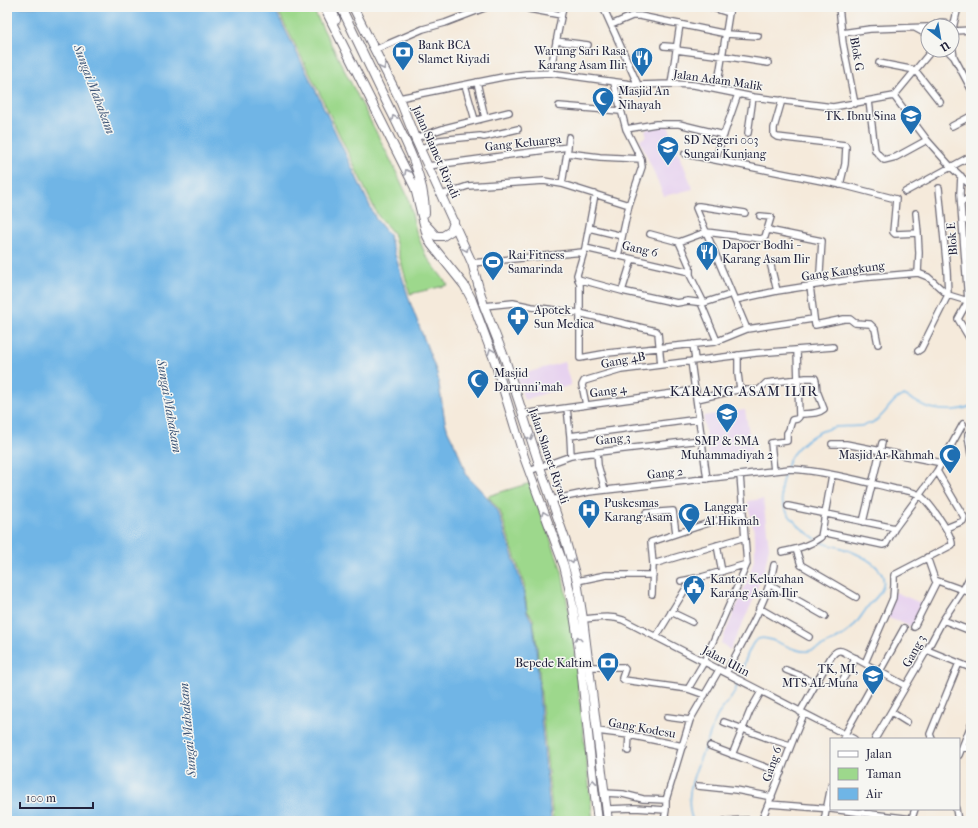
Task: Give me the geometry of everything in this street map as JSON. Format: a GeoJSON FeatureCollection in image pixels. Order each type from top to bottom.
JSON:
{"type":"FeatureCollection","features":[{"type":"Feature","properties":{"kind":"highway","name":"Jalan Slamet Riyadi"},"geometry":{"type":"LineString","coordinates":[[324,7],[415,188],[427,236],[431,244],[464,285],[471,298],[496,362],[524,457],[564,566],[568,582],[575,618],[598,821]]}},
{"type":"Feature","properties":{"kind":"highway"},"geometry":{"type":"LineString","coordinates":[[331,7],[357,65],[357,72]]}},
{"type":"Feature","properties":{"kind":"highway","name":"Jalan Slamet Riyadi"},"geometry":{"type":"LineString","coordinates":[[340,7],[401,134],[415,167],[425,203],[424,222]]}},
{"type":"Feature","properties":{"kind":"highway","name":"Jalan Slamet Riyadi"},"geometry":{"type":"LineString","coordinates":[[353,7],[399,98],[415,138],[472,263],[484,306],[505,359],[522,414],[566,542],[577,581],[583,619],[608,821]]}},
{"type":"Feature","properties":{"kind":"highway"},"geometry":{"type":"LineString","coordinates":[[424,222],[436,236],[443,236],[451,231],[454,222]]}},
{"type":"Feature","properties":{"kind":"highway"},"geometry":{"type":"LineString","coordinates":[[524,457],[536,454]]}},
{"type":"Feature","properties":{"kind":"highway"},"geometry":{"type":"LineString","coordinates":[[583,688],[592,687]]}},
{"type":"Feature","properties":{"kind":"street"},"geometry":{"type":"LineString","coordinates":[[374,50],[423,29],[445,24],[487,7]]}},
{"type":"Feature","properties":{"kind":"street"},"geometry":{"type":"LineString","coordinates":[[550,73],[563,7]]}},
{"type":"Feature","properties":{"kind":"street"},"geometry":{"type":"LineString","coordinates":[[603,7],[638,85]]}},
{"type":"Feature","properties":{"kind":"street"},"geometry":{"type":"LineString","coordinates":[[710,7],[729,10],[727,34],[717,89]]}},
{"type":"Feature","properties":{"kind":"street","name":"Blok G"},"geometry":{"type":"LineString","coordinates":[[839,7],[842,33],[855,104]]}},
{"type":"Feature","properties":{"kind":"street"},"geometry":{"type":"LineString","coordinates":[[953,18],[956,16],[958,7]]}},
{"type":"Feature","properties":{"kind":"street"},"geometry":{"type":"LineString","coordinates":[[529,9],[561,15]]}},
{"type":"Feature","properties":{"kind":"street"},"geometry":{"type":"LineString","coordinates":[[611,25],[632,16],[640,16],[727,34],[758,36]]}},
{"type":"Feature","properties":{"kind":"street"},"geometry":{"type":"LineString","coordinates":[[671,84],[680,24]]}},
{"type":"Feature","properties":{"kind":"street"},"geometry":{"type":"LineString","coordinates":[[914,28],[920,31]]}},
{"type":"Feature","properties":{"kind":"street"},"geometry":{"type":"LineString","coordinates":[[842,33],[870,29],[920,28]]}},
{"type":"Feature","properties":{"kind":"street"},"geometry":{"type":"LineString","coordinates":[[960,29],[971,30]]}},
{"type":"Feature","properties":{"kind":"street"},"geometry":{"type":"LineString","coordinates":[[556,41],[588,45]]}},
{"type":"Feature","properties":{"kind":"street"},"geometry":{"type":"LineString","coordinates":[[664,46],[768,63]]}},
{"type":"Feature","properties":{"kind":"street"},"geometry":{"type":"LineString","coordinates":[[926,58],[894,96],[927,140],[951,167],[971,186]]}},
{"type":"Feature","properties":{"kind":"street"},"geometry":{"type":"LineString","coordinates":[[955,58],[971,89]]}},
{"type":"Feature","properties":{"kind":"street"},"geometry":{"type":"LineString","coordinates":[[880,63],[916,70],[940,102]]}},
{"type":"Feature","properties":{"kind":"street","name":"Jalan Adam Malik"},"geometry":{"type":"LineString","coordinates":[[399,98],[477,82],[526,74],[550,73],[638,85],[671,84],[717,89],[753,97],[833,107],[894,96]]}},
{"type":"Feature","properties":{"kind":"street"},"geometry":{"type":"LineString","coordinates":[[477,82],[485,118]]}},
{"type":"Feature","properties":{"kind":"street"},"geometry":{"type":"LineString","coordinates":[[614,82],[620,111],[626,129],[641,159],[642,167],[629,204],[618,256]]}},
{"type":"Feature","properties":{"kind":"street"},"geometry":{"type":"LineString","coordinates":[[465,85],[475,120]]}},
{"type":"Feature","properties":{"kind":"street"},"geometry":{"type":"LineString","coordinates":[[715,160],[738,94]]}},
{"type":"Feature","properties":{"kind":"street"},"geometry":{"type":"LineString","coordinates":[[748,133],[753,97]]}},
{"type":"Feature","properties":{"kind":"street"},"geometry":{"type":"LineString","coordinates":[[782,100],[774,128],[774,135],[777,137],[845,145],[846,147],[840,185]]}},
{"type":"Feature","properties":{"kind":"street"},"geometry":{"type":"LineString","coordinates":[[869,101],[875,150],[884,160],[896,157],[927,140]]}},
{"type":"Feature","properties":{"kind":"street"},"geometry":{"type":"LineString","coordinates":[[559,106],[620,111]]}},
{"type":"Feature","properties":{"kind":"street"},"geometry":{"type":"LineString","coordinates":[[415,138],[445,128],[509,112]]}},
{"type":"Feature","properties":{"kind":"street"},"geometry":{"type":"LineString","coordinates":[[952,126],[971,116]]}},
{"type":"Feature","properties":{"kind":"street"},"geometry":{"type":"LineString","coordinates":[[626,129],[668,123],[724,134]]}},
{"type":"Feature","properties":{"kind":"street"},"geometry":{"type":"LineString","coordinates":[[420,149],[439,140],[480,136],[484,137],[518,129]]}},
{"type":"Feature","properties":{"kind":"street"},"geometry":{"type":"LineString","coordinates":[[562,184],[568,137]]}},
{"type":"Feature","properties":{"kind":"street","name":"Gang Keluarga"},"geometry":{"type":"LineString","coordinates":[[428,166],[567,150],[600,157],[641,159]]}},
{"type":"Feature","properties":{"kind":"street"},"geometry":{"type":"LineString","coordinates":[[685,154],[840,185],[896,199],[893,232],[895,234],[918,233]]}},
{"type":"Feature","properties":{"kind":"street"},"geometry":{"type":"LineString","coordinates":[[905,192],[971,156]]}},
{"type":"Feature","properties":{"kind":"street","name":"Blok E"},"geometry":{"type":"LineString","coordinates":[[961,176],[962,221],[969,302]]}},
{"type":"Feature","properties":{"kind":"street"},"geometry":{"type":"LineString","coordinates":[[441,195],[468,186],[544,181],[562,184],[629,204]]}},
{"type":"Feature","properties":{"kind":"street"},"geometry":{"type":"LineString","coordinates":[[918,351],[948,295],[939,188]]}},
{"type":"Feature","properties":{"kind":"street"},"geometry":{"type":"LineString","coordinates":[[595,194],[589,228],[577,275],[580,285],[580,358],[608,353],[640,351],[643,349],[717,341],[747,329],[813,319]]}},
{"type":"Feature","properties":{"kind":"street"},"geometry":{"type":"LineString","coordinates":[[961,203],[971,196]]}},
{"type":"Feature","properties":{"kind":"street"},"geometry":{"type":"LineString","coordinates":[[745,213],[697,206],[696,208],[747,329]]}},
{"type":"Feature","properties":{"kind":"street"},"geometry":{"type":"LineString","coordinates":[[916,214],[919,253],[918,273],[928,277],[948,295],[969,302],[958,319],[971,341]]}},
{"type":"Feature","properties":{"kind":"street"},"geometry":{"type":"LineString","coordinates":[[650,234],[679,242],[706,232],[761,239],[765,237],[771,218],[760,216]]}},
{"type":"Feature","properties":{"kind":"street"},"geometry":{"type":"LineString","coordinates":[[962,221],[971,220]]}},
{"type":"Feature","properties":{"kind":"street"},"geometry":{"type":"LineString","coordinates":[[589,228],[622,236]]}},
{"type":"Feature","properties":{"kind":"street"},"geometry":{"type":"LineString","coordinates":[[768,230],[822,241],[820,272],[822,284]]}},
{"type":"Feature","properties":{"kind":"street"},"geometry":{"type":"LineString","coordinates":[[679,242],[690,267],[690,272],[717,341]]}},
{"type":"Feature","properties":{"kind":"street","name":"Gang 6"},"geometry":{"type":"LineString","coordinates":[[472,263],[584,250],[690,272]]}},
{"type":"Feature","properties":{"kind":"street"},"geometry":{"type":"LineString","coordinates":[[622,291],[632,259]]}},
{"type":"Feature","properties":{"kind":"street"},"geometry":{"type":"LineString","coordinates":[[770,262],[777,291]]}},
{"type":"Feature","properties":{"kind":"street","name":"Gang Kangkung"},"geometry":{"type":"LineString","coordinates":[[735,300],[777,291],[822,284],[918,273]]}},
{"type":"Feature","properties":{"kind":"street"},"geometry":{"type":"LineString","coordinates":[[578,279],[622,291],[678,303],[688,301],[702,303],[732,294]]}},
{"type":"Feature","properties":{"kind":"street"},"geometry":{"type":"LineString","coordinates":[[810,286],[813,319],[815,325],[844,319],[850,319],[856,323],[870,324],[875,329],[878,344]]}},
{"type":"Feature","properties":{"kind":"street"},"geometry":{"type":"LineString","coordinates":[[484,306],[513,303],[579,313],[656,331],[658,333],[661,365]]}},
{"type":"Feature","properties":{"kind":"street"},"geometry":{"type":"LineString","coordinates":[[693,344],[693,361],[699,419],[707,479]]}},
{"type":"Feature","properties":{"kind":"street","name":"Gang 4B"},"geometry":{"type":"LineString","coordinates":[[586,405],[582,384],[586,379],[621,370],[738,355],[833,347]]}},
{"type":"Feature","properties":{"kind":"street"},"geometry":{"type":"LineString","coordinates":[[774,470],[771,443],[787,441],[787,433],[790,430],[792,420],[798,419],[799,414],[797,350]]}},
{"type":"Feature","properties":{"kind":"street"},"geometry":{"type":"LineString","coordinates":[[738,355],[740,390]]}},
{"type":"Feature","properties":{"kind":"street"},"geometry":{"type":"LineString","coordinates":[[697,398],[740,390],[759,390],[766,383],[812,377],[816,379],[817,391],[824,407],[822,411],[810,414],[799,414]]}},
{"type":"Feature","properties":{"kind":"street","name":"Gang 4"},"geometry":{"type":"LineString","coordinates":[[522,414],[696,390]]}},
{"type":"Feature","properties":{"kind":"street"},"geometry":{"type":"LineString","coordinates":[[567,408],[571,456]]}},
{"type":"Feature","properties":{"kind":"street"},"geometry":{"type":"LineString","coordinates":[[570,436],[699,419]]}},
{"type":"Feature","properties":{"kind":"street"},"geometry":{"type":"LineString","coordinates":[[822,534],[882,545],[886,544],[895,528],[937,471],[963,424]]}},
{"type":"Feature","properties":{"kind":"street"},"geometry":{"type":"LineString","coordinates":[[971,434],[968,435],[971,454]]}},
{"type":"Feature","properties":{"kind":"street","name":"Gang 3"},"geometry":{"type":"LineString","coordinates":[[529,470],[540,468],[571,456],[702,440]]}},
{"type":"Feature","properties":{"kind":"street"},"geometry":{"type":"LineString","coordinates":[[863,522],[882,443]]}},
{"type":"Feature","properties":{"kind":"street"},"geometry":{"type":"LineString","coordinates":[[832,444],[846,444],[942,463]]}},
{"type":"Feature","properties":{"kind":"street"},"geometry":{"type":"LineString","coordinates":[[597,452],[598,465],[605,490]]}},
{"type":"Feature","properties":{"kind":"street","name":"Gang 2"},"geometry":{"type":"LineString","coordinates":[[552,500],[589,492],[740,476],[774,470],[807,470],[919,494]]}},
{"type":"Feature","properties":{"kind":"street"},"geometry":{"type":"LineString","coordinates":[[937,471],[964,517],[962,521],[946,528]]}},
{"type":"Feature","properties":{"kind":"street"},"geometry":{"type":"LineString","coordinates":[[782,552],[811,544],[822,534],[832,475]]}},
{"type":"Feature","properties":{"kind":"street"},"geometry":{"type":"LineString","coordinates":[[688,689],[704,662],[747,564],[740,476]]}},
{"type":"Feature","properties":{"kind":"street"},"geometry":{"type":"LineString","coordinates":[[865,663],[893,598],[894,574],[952,545],[946,528],[919,494]]}},
{"type":"Feature","properties":{"kind":"street"},"geometry":{"type":"LineString","coordinates":[[788,506],[895,528]]}},
{"type":"Feature","properties":{"kind":"street"},"geometry":{"type":"LineString","coordinates":[[646,512],[672,511],[676,533]]}},
{"type":"Feature","properties":{"kind":"street"},"geometry":{"type":"LineString","coordinates":[[652,594],[654,575],[651,542],[742,512]]}},
{"type":"Feature","properties":{"kind":"street"},"geometry":{"type":"LineString","coordinates":[[653,564],[745,537]]}},
{"type":"Feature","properties":{"kind":"street"},"geometry":{"type":"LineString","coordinates":[[717,545],[722,572]]}},
{"type":"Feature","properties":{"kind":"street"},"geometry":{"type":"LineString","coordinates":[[796,549],[801,565],[856,597]]}},
{"type":"Feature","properties":{"kind":"street"},"geometry":{"type":"LineString","coordinates":[[927,557],[934,578],[937,581],[971,593]]}},
{"type":"Feature","properties":{"kind":"street"},"geometry":{"type":"LineString","coordinates":[[681,581],[691,580],[747,564]]}},
{"type":"Feature","properties":{"kind":"street"},"geometry":{"type":"LineString","coordinates":[[726,673],[759,608],[769,584],[774,565]]}},
{"type":"Feature","properties":{"kind":"street","name":"Gang 3"},"geometry":{"type":"LineString","coordinates":[[876,738],[971,574]]}},
{"type":"Feature","properties":{"kind":"street"},"geometry":{"type":"LineString","coordinates":[[577,581],[606,575],[654,575]]}},
{"type":"Feature","properties":{"kind":"street"},"geometry":{"type":"LineString","coordinates":[[656,637],[691,580]]}},
{"type":"Feature","properties":{"kind":"street"},"geometry":{"type":"LineString","coordinates":[[914,627],[937,581]]}},
{"type":"Feature","properties":{"kind":"street"},"geometry":{"type":"LineString","coordinates":[[769,584],[826,616]]}},
{"type":"Feature","properties":{"kind":"street"},"geometry":{"type":"LineString","coordinates":[[759,608],[809,637]]}},
{"type":"Feature","properties":{"kind":"street"},"geometry":{"type":"LineString","coordinates":[[671,612],[692,622]]}},
{"type":"Feature","properties":{"kind":"street","name":"Jalan Ulin"},"geometry":{"type":"LineString","coordinates":[[583,619],[616,617],[726,673],[844,737]]}},
{"type":"Feature","properties":{"kind":"street"},"geometry":{"type":"LineString","coordinates":[[943,620],[971,631]]}},
{"type":"Feature","properties":{"kind":"street"},"geometry":{"type":"LineString","coordinates":[[844,737],[904,628]]}},
{"type":"Feature","properties":{"kind":"street","name":"Gang 6"},"geometry":{"type":"LineString","coordinates":[[760,821],[772,797],[802,713],[831,657],[836,651],[840,650],[856,658]]}},
{"type":"Feature","properties":{"kind":"street"},"geometry":{"type":"LineString","coordinates":[[927,650],[971,668]]}},
{"type":"Feature","properties":{"kind":"street"},"geometry":{"type":"LineString","coordinates":[[840,684],[856,658],[906,686]]}},
{"type":"Feature","properties":{"kind":"street"},"geometry":{"type":"LineString","coordinates":[[932,738],[930,734],[958,663]]}},
{"type":"Feature","properties":{"kind":"street"},"geometry":{"type":"LineString","coordinates":[[590,667],[623,667],[625,668],[622,678],[624,680],[688,689],[705,695]]}},
{"type":"Feature","properties":{"kind":"street"},"geometry":{"type":"LineString","coordinates":[[664,821],[666,800],[690,720],[719,670]]}},
{"type":"Feature","properties":{"kind":"street"},"geometry":{"type":"LineString","coordinates":[[786,670],[816,684]]}},
{"type":"Feature","properties":{"kind":"street"},"geometry":{"type":"LineString","coordinates":[[732,755],[742,729],[761,692]]}},
{"type":"Feature","properties":{"kind":"street"},"geometry":{"type":"LineString","coordinates":[[891,712],[907,722]]}},
{"type":"Feature","properties":{"kind":"street"},"geometry":{"type":"LineString","coordinates":[[667,717],[690,720]]}},
{"type":"Feature","properties":{"kind":"street"},"geometry":{"type":"LineString","coordinates":[[724,722],[790,745]]}},
{"type":"Feature","properties":{"kind":"street"},"geometry":{"type":"LineString","coordinates":[[960,752],[971,725]]}},
{"type":"Feature","properties":{"kind":"street","name":"Gang Kodesu"},"geometry":{"type":"LineString","coordinates":[[597,731],[629,735],[682,746]]}},
{"type":"Feature","properties":{"kind":"street"},"geometry":{"type":"LineString","coordinates":[[628,751],[629,735]]}},
{"type":"Feature","properties":{"kind":"street"},"geometry":{"type":"LineString","coordinates":[[710,746],[781,773]]}},
{"type":"Feature","properties":{"kind":"street"},"geometry":{"type":"LineString","coordinates":[[963,747],[971,749]]}},
{"type":"Feature","properties":{"kind":"street"},"geometry":{"type":"LineString","coordinates":[[698,786],[736,790],[772,797]]}},
{"type":"Feature","properties":{"kind":"street"},"geometry":{"type":"LineString","coordinates":[[604,793],[623,794],[643,799],[666,800]]}},
{"type":"Feature","properties":{"kind":"street"},"geometry":{"type":"LineString","coordinates":[[824,821],[828,810],[830,794]]}},
{"type":"Feature","properties":{"kind":"street"},"geometry":{"type":"LineString","coordinates":[[769,804],[862,812],[912,820],[915,810]]}},
{"type":"Feature","properties":{"kind":"street"},"geometry":{"type":"LineString","coordinates":[[606,808],[666,810]]}},
{"type":"Feature","properties":{"kind":"street"},"geometry":{"type":"LineString","coordinates":[[956,810],[958,821]]}},
{"type":"Feature","properties":{"kind":"street"},"geometry":{"type":"LineString","coordinates":[[861,821],[862,812]]}},
{"type":"Feature","properties":{"kind":"street"},"geometry":{"type":"LineString","coordinates":[[725,821],[760,821]]}},
{"type":"Feature","properties":{"kind":"shaded area","name":"SD Negeri 003 Sungai Kunjang"},"geometry":{"type":"Polygon","coordinates":[[[660,124],[668,125],[693,189],[664,196],[640,140],[647,136],[645,130],[660,124]]]}},
{"type":"Feature","properties":{"kind":"shaded area"},"geometry":{"type":"Polygon","coordinates":[[[564,362],[571,385],[524,400],[516,376],[564,362]]]}},
{"type":"Feature","properties":{"kind":"shaded area","name":"SMP & SMA Muhammadiyah 2"},"geometry":{"type":"Polygon","coordinates":[[[745,410],[752,451],[709,458],[703,416],[745,410]]]}},
{"type":"Feature","properties":{"kind":"shaded area"},"geometry":{"type":"Polygon","coordinates":[[[763,499],[769,547],[765,567],[751,605],[730,650],[721,643],[749,577],[755,556],[755,536],[747,501],[763,499]]]}},
{"type":"Feature","properties":{"kind":"shaded area"},"geometry":{"type":"Polygon","coordinates":[[[895,592],[923,604],[912,627],[886,617],[895,592]]]}},
{"type":"Feature","properties":{"kind":"green space"},"geometry":{"type":"Polygon","coordinates":[[[276,7],[312,7],[408,197],[416,231],[426,256],[448,285],[410,294],[393,233],[378,216],[320,94],[276,7]]]}},
{"type":"Feature","properties":{"kind":"green space"},"geometry":{"type":"Polygon","coordinates":[[[530,483],[562,571],[573,637],[593,821],[553,821],[537,646],[533,619],[527,610],[524,585],[500,511],[488,496],[530,483]]]}},
{"type":"Feature","properties":{"kind":"water","name":"Sungai Mahakam"},"geometry":{"type":"Polygon","coordinates":[[[7,7],[274,7],[318,95],[376,219],[389,235],[410,302],[437,373],[448,431],[457,449],[467,476],[498,511],[522,585],[527,612],[533,623],[551,821],[7,821],[7,7]]]}},
{"type":"Feature","properties":{"kind":"waterway"},"geometry":{"type":"LineString","coordinates":[[786,468],[793,454],[805,441],[813,436],[836,427],[861,426],[871,423],[883,415],[895,400],[904,395],[924,406],[935,409],[956,410],[971,406]]}},
{"type":"Feature","properties":{"kind":"waterway"},"geometry":{"type":"LineString","coordinates":[[785,471],[781,487],[781,495],[786,511],[797,524],[816,539]]}},
{"type":"Feature","properties":{"kind":"waterway"},"geometry":{"type":"LineString","coordinates":[[693,821],[689,801],[690,790],[696,769],[714,724],[720,712],[731,699],[747,657],[756,640],[761,638],[767,639],[802,651],[819,648],[849,631],[881,591],[883,583],[882,575],[872,563],[857,554],[819,541]]}},
{"type":"Feature","properties":{"kind":"place","name":"Bank BCA Slamet Riyadi"},"geometry":{"type":"Point","coordinates":[403,72]}},
{"type":"Feature","properties":{"kind":"place","name":"Warung Sari Rasa Karang Asam Ilir"},"geometry":{"type":"Point","coordinates":[642,78]}},
{"type":"Feature","properties":{"kind":"place","name":"Masjid An Nihayah"},"geometry":{"type":"Point","coordinates":[603,118]}},
{"type":"Feature","properties":{"kind":"place","name":"TK. Ibnu Sina"},"geometry":{"type":"Point","coordinates":[911,136]}},
{"type":"Feature","properties":{"kind":"place","name":"SD Negeri 003 Sungai Kunjang"},"geometry":{"type":"Point","coordinates":[668,166]}},
{"type":"Feature","properties":{"kind":"place","name":"Dapoer Bodhi - Karang Asam Ilir"},"geometry":{"type":"Point","coordinates":[707,272]}},
{"type":"Feature","properties":{"kind":"place","name":"Rai Fitness Samarinda"},"geometry":{"type":"Point","coordinates":[493,282]}},
{"type":"Feature","properties":{"kind":"place","name":"Apotek Sun Medica"},"geometry":{"type":"Point","coordinates":[518,336]}},
{"type":"Feature","properties":{"kind":"place","name":"Masjid Darunni'mah"},"geometry":{"type":"Point","coordinates":[478,400]}},
{"type":"Feature","properties":{"kind":"place","name":"SMP & SMA Muhammadiyah 2"},"geometry":{"type":"Point","coordinates":[727,434]}},
{"type":"Feature","properties":{"kind":"place","name":"Masjid Ar Rahmah"},"geometry":{"type":"Point","coordinates":[950,474]}},
{"type":"Feature","properties":{"kind":"place","name":"Puskesmas Karang Asam"},"geometry":{"type":"Point","coordinates":[589,530]}},
{"type":"Feature","properties":{"kind":"place","name":"Langgar Al Hikmah"},"geometry":{"type":"Point","coordinates":[689,534]}},
{"type":"Feature","properties":{"kind":"place","name":"Kantor Kelurahan Karang Asam Ilir"},"geometry":{"type":"Point","coordinates":[694,606]}},
{"type":"Feature","properties":{"kind":"place","name":"Bepede Kaltim"},"geometry":{"type":"Point","coordinates":[608,682]}},
{"type":"Feature","properties":{"kind":"place","name":"TK, MI, MTS AL-Muna"},"geometry":{"type":"Point","coordinates":[873,696]}},
{"type":"Feature","properties":{"kind":"district","name":"KARANG ASAM ILIR"},"geometry":{"type":"Point","coordinates":[744,391]}}]}
